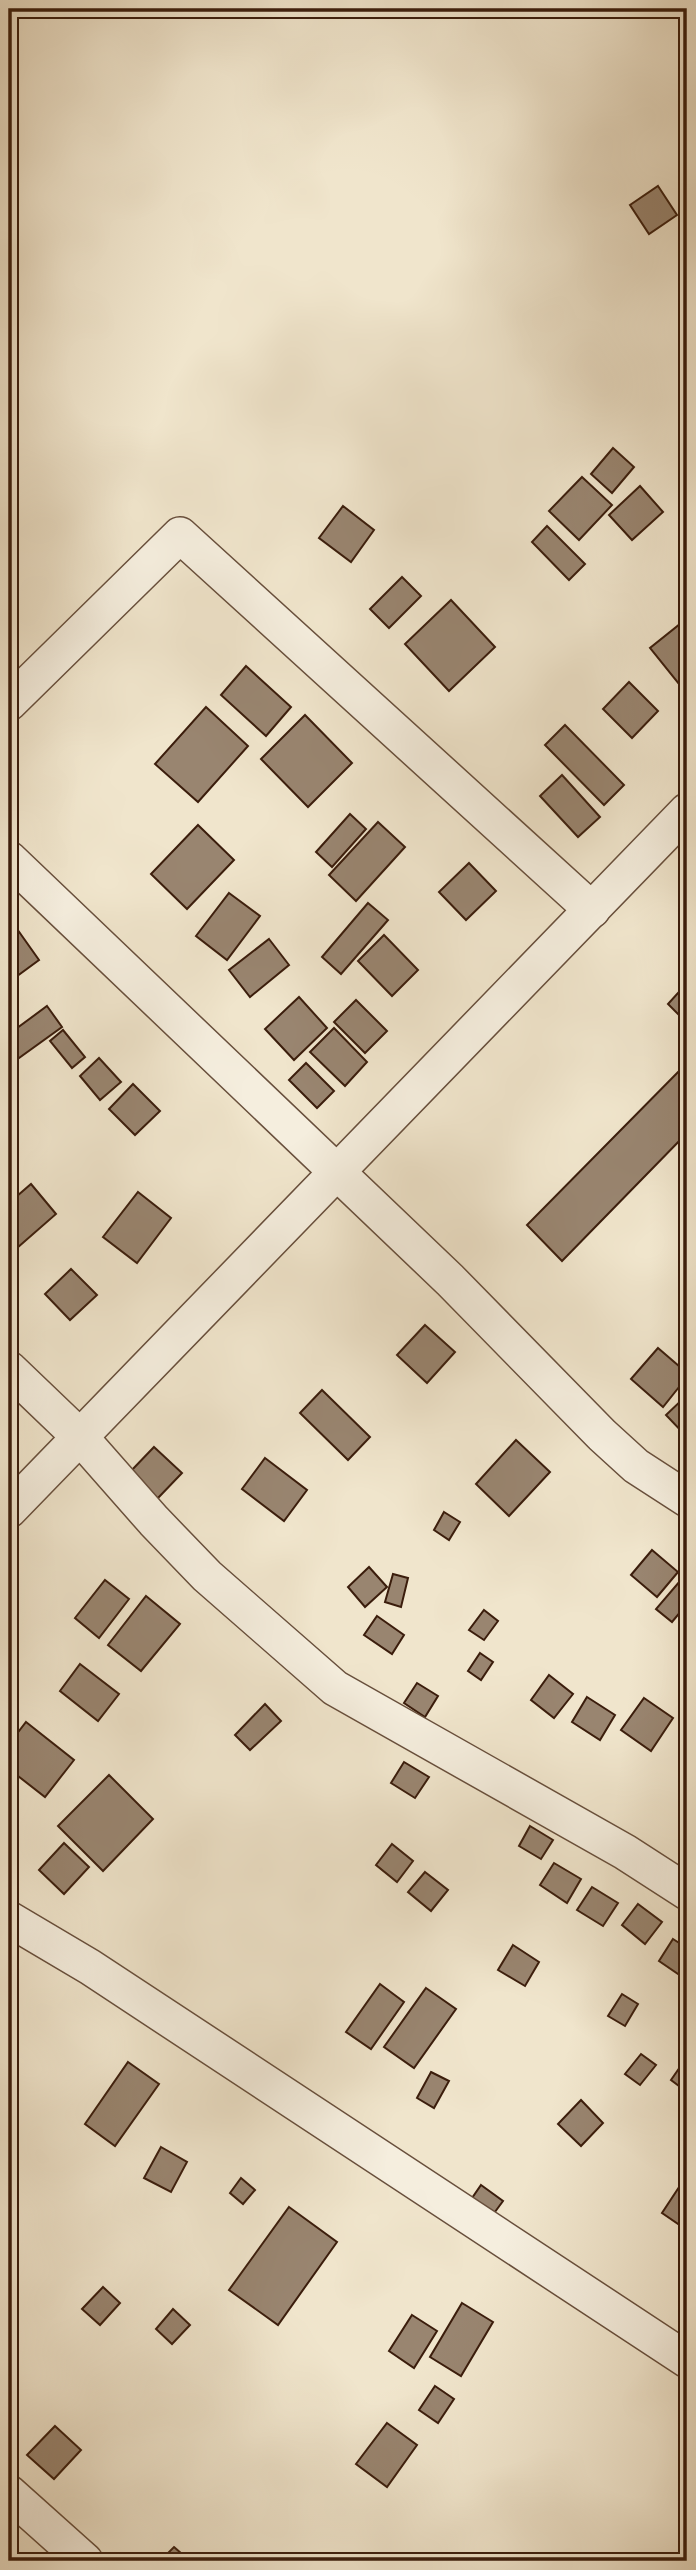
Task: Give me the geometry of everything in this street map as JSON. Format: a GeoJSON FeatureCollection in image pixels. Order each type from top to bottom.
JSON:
{"type":"FeatureCollection","features":[{"type":"Feature","properties":{"kind":"street"},"geometry":{"type":"LineString","coordinates":[[9,703],[180,534],[592,910]]}},
{"type":"Feature","properties":{"kind":"street"},"geometry":{"type":"LineString","coordinates":[[9,1510],[687,811]]}},
{"type":"Feature","properties":{"kind":"street"},"geometry":{"type":"LineString","coordinates":[[9,859],[450,1280],[602,1435],[636,1466],[687,1499]]}},
{"type":"Feature","properties":{"kind":"street"},"geometry":{"type":"LineString","coordinates":[[9,1368],[80,1437],[207,1576],[335,1688],[614,1845],[687,1892]]}},
{"type":"Feature","properties":{"kind":"street"},"geometry":{"type":"LineString","coordinates":[[9,1919],[90,1967],[687,2360]]}},
{"type":"Feature","properties":{"kind":"street"},"geometry":{"type":"LineString","coordinates":[[9,2493],[85,2561]]}},
{"type":"Feature","properties":{"kind":"building"},"geometry":{"type":"Polygon","coordinates":[[[658,186],[677,215],[649,234],[630,205],[658,186]]]}},
{"type":"Feature","properties":{"kind":"building"},"geometry":{"type":"Polygon","coordinates":[[[613,448],[634,467],[612,493],[591,474],[613,448]]]}},
{"type":"Feature","properties":{"kind":"building"},"geometry":{"type":"Polygon","coordinates":[[[582,477],[612,505],[579,540],[549,511],[582,477]]]}},
{"type":"Feature","properties":{"kind":"building"},"geometry":{"type":"Polygon","coordinates":[[[640,486],[663,512],[632,540],[609,515],[640,486]]]}},
{"type":"Feature","properties":{"kind":"building"},"geometry":{"type":"Polygon","coordinates":[[[343,506],[374,530],[351,562],[319,538],[343,506]]]}},
{"type":"Feature","properties":{"kind":"building"},"geometry":{"type":"Polygon","coordinates":[[[547,526],[585,564],[569,580],[532,542],[547,526]]]}},
{"type":"Feature","properties":{"kind":"building"},"geometry":{"type":"Polygon","coordinates":[[[402,577],[421,596],[389,628],[370,609],[402,577]]]}},
{"type":"Feature","properties":{"kind":"building"},"geometry":{"type":"Polygon","coordinates":[[[451,600],[495,647],[449,691],[405,644],[451,600]]]}},
{"type":"Feature","properties":{"kind":"building"},"geometry":{"type":"Polygon","coordinates":[[[680,624],[687,632],[687,694],[650,648],[680,624]]]}},
{"type":"Feature","properties":{"kind":"building"},"geometry":{"type":"Polygon","coordinates":[[[246,666],[291,707],[266,736],[221,695],[246,666]]]}},
{"type":"Feature","properties":{"kind":"building"},"geometry":{"type":"Polygon","coordinates":[[[629,682],[658,711],[632,738],[603,709],[629,682]]]}},
{"type":"Feature","properties":{"kind":"building"},"geometry":{"type":"Polygon","coordinates":[[[206,707],[248,746],[198,802],[155,764],[206,707]]]}},
{"type":"Feature","properties":{"kind":"building"},"geometry":{"type":"Polygon","coordinates":[[[305,715],[352,763],[308,807],[261,759],[305,715]]]}},
{"type":"Feature","properties":{"kind":"building"},"geometry":{"type":"Polygon","coordinates":[[[565,725],[624,785],[604,805],[545,745],[565,725]]]}},
{"type":"Feature","properties":{"kind":"building"},"geometry":{"type":"Polygon","coordinates":[[[562,775],[600,817],[578,837],[540,796],[562,775]]]}},
{"type":"Feature","properties":{"kind":"building"},"geometry":{"type":"Polygon","coordinates":[[[350,814],[366,829],[332,867],[316,852],[350,814]]]}},
{"type":"Feature","properties":{"kind":"building"},"geometry":{"type":"Polygon","coordinates":[[[378,822],[405,847],[356,901],[329,875],[378,822]]]}},
{"type":"Feature","properties":{"kind":"building"},"geometry":{"type":"Polygon","coordinates":[[[198,825],[234,860],[187,909],[151,874],[198,825]]]}},
{"type":"Feature","properties":{"kind":"building"},"geometry":{"type":"Polygon","coordinates":[[[469,863],[496,891],[466,920],[439,892],[469,863]]]}},
{"type":"Feature","properties":{"kind":"building"},"geometry":{"type":"Polygon","coordinates":[[[229,893],[260,916],[227,960],[196,936],[229,893]]]}},
{"type":"Feature","properties":{"kind":"building"},"geometry":{"type":"Polygon","coordinates":[[[368,903],[388,920],[341,974],[322,957],[368,903]]]}},
{"type":"Feature","properties":{"kind":"building"},"geometry":{"type":"Polygon","coordinates":[[[9,920],[39,960],[9,982],[9,920]]]}},
{"type":"Feature","properties":{"kind":"building"},"geometry":{"type":"Polygon","coordinates":[[[384,935],[418,970],[392,996],[358,961],[384,935]]]}},
{"type":"Feature","properties":{"kind":"building"},"geometry":{"type":"Polygon","coordinates":[[[269,939],[289,965],[250,997],[229,970],[269,939]]]}},
{"type":"Feature","properties":{"kind":"building"},"geometry":{"type":"Polygon","coordinates":[[[687,983],[687,1023],[668,1004],[687,983]]]}},
{"type":"Feature","properties":{"kind":"building"},"geometry":{"type":"Polygon","coordinates":[[[299,997],[327,1028],[294,1060],[265,1029],[299,997]]]}},
{"type":"Feature","properties":{"kind":"building"},"geometry":{"type":"Polygon","coordinates":[[[356,1000],[387,1031],[365,1053],[334,1022],[356,1000]]]}},
{"type":"Feature","properties":{"kind":"building"},"geometry":{"type":"Polygon","coordinates":[[[47,1006],[62,1027],[12,1063],[9,1058],[9,1034],[47,1006]]]}},
{"type":"Feature","properties":{"kind":"building"},"geometry":{"type":"Polygon","coordinates":[[[334,1028],[367,1062],[345,1086],[310,1052],[334,1028]]]}},
{"type":"Feature","properties":{"kind":"building"},"geometry":{"type":"Polygon","coordinates":[[[63,1030],[85,1057],[72,1068],[50,1041],[63,1030]]]}},
{"type":"Feature","properties":{"kind":"building"},"geometry":{"type":"Polygon","coordinates":[[[99,1058],[121,1082],[100,1100],[80,1076],[99,1058]]]}},
{"type":"Feature","properties":{"kind":"building"},"geometry":{"type":"Polygon","coordinates":[[[306,1063],[334,1091],[317,1108],[289,1080],[306,1063]]]}},
{"type":"Feature","properties":{"kind":"building"},"geometry":{"type":"Polygon","coordinates":[[[687,1063],[687,1133],[562,1261],[527,1225],[687,1063]]]}},
{"type":"Feature","properties":{"kind":"building"},"geometry":{"type":"Polygon","coordinates":[[[133,1084],[160,1111],[135,1135],[109,1109],[133,1084]]]}},
{"type":"Feature","properties":{"kind":"building"},"geometry":{"type":"Polygon","coordinates":[[[31,1184],[56,1214],[9,1255],[9,1203],[31,1184]]]}},
{"type":"Feature","properties":{"kind":"building"},"geometry":{"type":"Polygon","coordinates":[[[138,1192],[171,1218],[137,1263],[103,1237],[138,1192]]]}},
{"type":"Feature","properties":{"kind":"building"},"geometry":{"type":"Polygon","coordinates":[[[71,1269],[97,1295],[70,1320],[45,1294],[71,1269]]]}},
{"type":"Feature","properties":{"kind":"building"},"geometry":{"type":"Polygon","coordinates":[[[425,1325],[455,1352],[427,1383],[397,1355],[425,1325]]]}},
{"type":"Feature","properties":{"kind":"building"},"geometry":{"type":"Polygon","coordinates":[[[658,1348],[687,1373],[687,1377],[663,1407],[631,1379],[658,1348]]]}},
{"type":"Feature","properties":{"kind":"building"},"geometry":{"type":"Polygon","coordinates":[[[322,1390],[370,1437],[348,1460],[300,1413],[322,1390]]]}},
{"type":"Feature","properties":{"kind":"building"},"geometry":{"type":"Polygon","coordinates":[[[687,1395],[687,1432],[685,1435],[666,1415],[687,1395]]]}},
{"type":"Feature","properties":{"kind":"building"},"geometry":{"type":"Polygon","coordinates":[[[516,1440],[550,1472],[509,1516],[476,1484],[516,1440]]]}},
{"type":"Feature","properties":{"kind":"building"},"geometry":{"type":"Polygon","coordinates":[[[154,1447],[182,1473],[157,1499],[129,1473],[154,1447]]]}},
{"type":"Feature","properties":{"kind":"building"},"geometry":{"type":"Polygon","coordinates":[[[265,1458],[307,1490],[284,1521],[242,1489],[265,1458]]]}},
{"type":"Feature","properties":{"kind":"building"},"geometry":{"type":"Polygon","coordinates":[[[444,1512],[460,1522],[449,1540],[434,1530],[444,1512]]]}},
{"type":"Feature","properties":{"kind":"building"},"geometry":{"type":"Polygon","coordinates":[[[652,1550],[678,1572],[657,1597],[631,1575],[652,1550]]]}},
{"type":"Feature","properties":{"kind":"building"},"geometry":{"type":"Polygon","coordinates":[[[369,1567],[387,1587],[365,1607],[348,1587],[369,1567]]]}},
{"type":"Feature","properties":{"kind":"building"},"geometry":{"type":"Polygon","coordinates":[[[393,1574],[408,1578],[401,1607],[385,1602],[393,1574]]]}},
{"type":"Feature","properties":{"kind":"building"},"geometry":{"type":"Polygon","coordinates":[[[105,1580],[129,1599],[99,1638],[75,1618],[105,1580]]]}},
{"type":"Feature","properties":{"kind":"building"},"geometry":{"type":"Polygon","coordinates":[[[680,1581],[687,1588],[687,1604],[672,1622],[656,1609],[680,1581]]]}},
{"type":"Feature","properties":{"kind":"building"},"geometry":{"type":"Polygon","coordinates":[[[146,1596],[180,1624],[141,1671],[108,1645],[146,1596]]]}},
{"type":"Feature","properties":{"kind":"building"},"geometry":{"type":"Polygon","coordinates":[[[484,1610],[498,1621],[484,1640],[469,1630],[484,1610]]]}},
{"type":"Feature","properties":{"kind":"building"},"geometry":{"type":"Polygon","coordinates":[[[377,1616],[404,1635],[392,1654],[364,1635],[377,1616]]]}},
{"type":"Feature","properties":{"kind":"building"},"geometry":{"type":"Polygon","coordinates":[[[480,1653],[493,1662],[481,1680],[468,1671],[480,1653]]]}},
{"type":"Feature","properties":{"kind":"building"},"geometry":{"type":"Polygon","coordinates":[[[80,1664],[119,1694],[98,1721],[60,1691],[80,1664]]]}},
{"type":"Feature","properties":{"kind":"building"},"geometry":{"type":"Polygon","coordinates":[[[549,1675],[573,1694],[554,1718],[531,1700],[549,1675]]]}},
{"type":"Feature","properties":{"kind":"building"},"geometry":{"type":"Polygon","coordinates":[[[417,1683],[438,1696],[425,1717],[404,1703],[417,1683]]]}},
{"type":"Feature","properties":{"kind":"building"},"geometry":{"type":"Polygon","coordinates":[[[587,1697],[615,1715],[600,1740],[572,1722],[587,1697]]]}},
{"type":"Feature","properties":{"kind":"building"},"geometry":{"type":"Polygon","coordinates":[[[644,1698],[673,1718],[651,1751],[621,1730],[644,1698]]]}},
{"type":"Feature","properties":{"kind":"building"},"geometry":{"type":"Polygon","coordinates":[[[265,1704],[281,1721],[250,1750],[235,1735],[265,1704]]]}},
{"type":"Feature","properties":{"kind":"building"},"geometry":{"type":"Polygon","coordinates":[[[26,1722],[74,1760],[45,1797],[9,1769],[9,1744],[26,1722]]]}},
{"type":"Feature","properties":{"kind":"building"},"geometry":{"type":"Polygon","coordinates":[[[404,1762],[429,1777],[415,1798],[391,1783],[404,1762]]]}},
{"type":"Feature","properties":{"kind":"building"},"geometry":{"type":"Polygon","coordinates":[[[109,1775],[153,1819],[103,1871],[58,1826],[109,1775]]]}},
{"type":"Feature","properties":{"kind":"building"},"geometry":{"type":"Polygon","coordinates":[[[530,1826],[553,1840],[541,1859],[519,1846],[530,1826]]]}},
{"type":"Feature","properties":{"kind":"building"},"geometry":{"type":"Polygon","coordinates":[[[64,1843],[89,1867],[64,1894],[39,1870],[64,1843]]]}},
{"type":"Feature","properties":{"kind":"building"},"geometry":{"type":"Polygon","coordinates":[[[392,1844],[413,1861],[397,1882],[376,1865],[392,1844]]]}},
{"type":"Feature","properties":{"kind":"building"},"geometry":{"type":"Polygon","coordinates":[[[554,1863],[581,1879],[567,1903],[540,1885],[554,1863]]]}},
{"type":"Feature","properties":{"kind":"building"},"geometry":{"type":"Polygon","coordinates":[[[425,1872],[448,1890],[431,1911],[408,1892],[425,1872]]]}},
{"type":"Feature","properties":{"kind":"building"},"geometry":{"type":"Polygon","coordinates":[[[592,1887],[618,1903],[603,1926],[577,1910],[592,1887]]]}},
{"type":"Feature","properties":{"kind":"building"},"geometry":{"type":"Polygon","coordinates":[[[638,1904],[662,1922],[645,1944],[622,1925],[638,1904]]]}},
{"type":"Feature","properties":{"kind":"building"},"geometry":{"type":"Polygon","coordinates":[[[673,1939],[687,1948],[687,1973],[684,1978],[659,1961],[673,1939]]]}},
{"type":"Feature","properties":{"kind":"building"},"geometry":{"type":"Polygon","coordinates":[[[513,1945],[539,1962],[525,1986],[498,1970],[513,1945]]]}},
{"type":"Feature","properties":{"kind":"building"},"geometry":{"type":"Polygon","coordinates":[[[380,1984],[404,2002],[371,2049],[346,2032],[380,1984]]]}},
{"type":"Feature","properties":{"kind":"building"},"geometry":{"type":"Polygon","coordinates":[[[426,1988],[456,2009],[414,2068],[384,2047],[426,1988]]]}},
{"type":"Feature","properties":{"kind":"building"},"geometry":{"type":"Polygon","coordinates":[[[622,1994],[638,2004],[625,2026],[608,2016],[622,1994]]]}},
{"type":"Feature","properties":{"kind":"building"},"geometry":{"type":"Polygon","coordinates":[[[641,2054],[656,2065],[640,2085],[625,2074],[641,2054]]]}},
{"type":"Feature","properties":{"kind":"building"},"geometry":{"type":"Polygon","coordinates":[[[687,2057],[687,2092],[671,2080],[687,2057]]]}},
{"type":"Feature","properties":{"kind":"building"},"geometry":{"type":"Polygon","coordinates":[[[128,2062],[159,2084],[115,2146],[85,2124],[128,2062]]]}},
{"type":"Feature","properties":{"kind":"building"},"geometry":{"type":"Polygon","coordinates":[[[431,2072],[449,2081],[434,2108],[417,2098],[431,2072]]]}},
{"type":"Feature","properties":{"kind":"building"},"geometry":{"type":"Polygon","coordinates":[[[581,2100],[603,2123],[581,2146],[558,2124],[581,2100]]]}},
{"type":"Feature","properties":{"kind":"building"},"geometry":{"type":"Polygon","coordinates":[[[161,2147],[187,2162],[171,2192],[144,2178],[161,2147]]]}},
{"type":"Feature","properties":{"kind":"building"},"geometry":{"type":"Polygon","coordinates":[[[687,2175],[687,2230],[662,2213],[687,2175]]]}},
{"type":"Feature","properties":{"kind":"building"},"geometry":{"type":"Polygon","coordinates":[[[241,2178],[255,2190],[243,2204],[230,2193],[241,2178]]]}},
{"type":"Feature","properties":{"kind":"building"},"geometry":{"type":"Polygon","coordinates":[[[481,2185],[503,2201],[492,2216],[470,2201],[481,2185]]]}},
{"type":"Feature","properties":{"kind":"building"},"geometry":{"type":"Polygon","coordinates":[[[289,2207],[337,2242],[278,2325],[229,2290],[289,2207]]]}},
{"type":"Feature","properties":{"kind":"building"},"geometry":{"type":"Polygon","coordinates":[[[103,2287],[120,2303],[100,2325],[82,2309],[103,2287]]]}},
{"type":"Feature","properties":{"kind":"building"},"geometry":{"type":"Polygon","coordinates":[[[462,2303],[493,2322],[461,2376],[430,2357],[462,2303]]]}},
{"type":"Feature","properties":{"kind":"building"},"geometry":{"type":"Polygon","coordinates":[[[173,2309],[190,2325],[172,2344],[156,2329],[173,2309]]]}},
{"type":"Feature","properties":{"kind":"building"},"geometry":{"type":"Polygon","coordinates":[[[412,2315],[437,2331],[414,2368],[389,2351],[412,2315]]]}},
{"type":"Feature","properties":{"kind":"building"},"geometry":{"type":"Polygon","coordinates":[[[435,2386],[454,2399],[438,2423],[419,2410],[435,2386]]]}},
{"type":"Feature","properties":{"kind":"building"},"geometry":{"type":"Polygon","coordinates":[[[387,2423],[417,2445],[387,2487],[356,2464],[387,2423]]]}},
{"type":"Feature","properties":{"kind":"building"},"geometry":{"type":"Polygon","coordinates":[[[55,2426],[81,2450],[54,2479],[27,2455],[55,2426]]]}},
{"type":"Feature","properties":{"kind":"building"},"geometry":{"type":"Polygon","coordinates":[[[174,2547],[190,2561],[160,2561],[174,2547]]]}}]}
